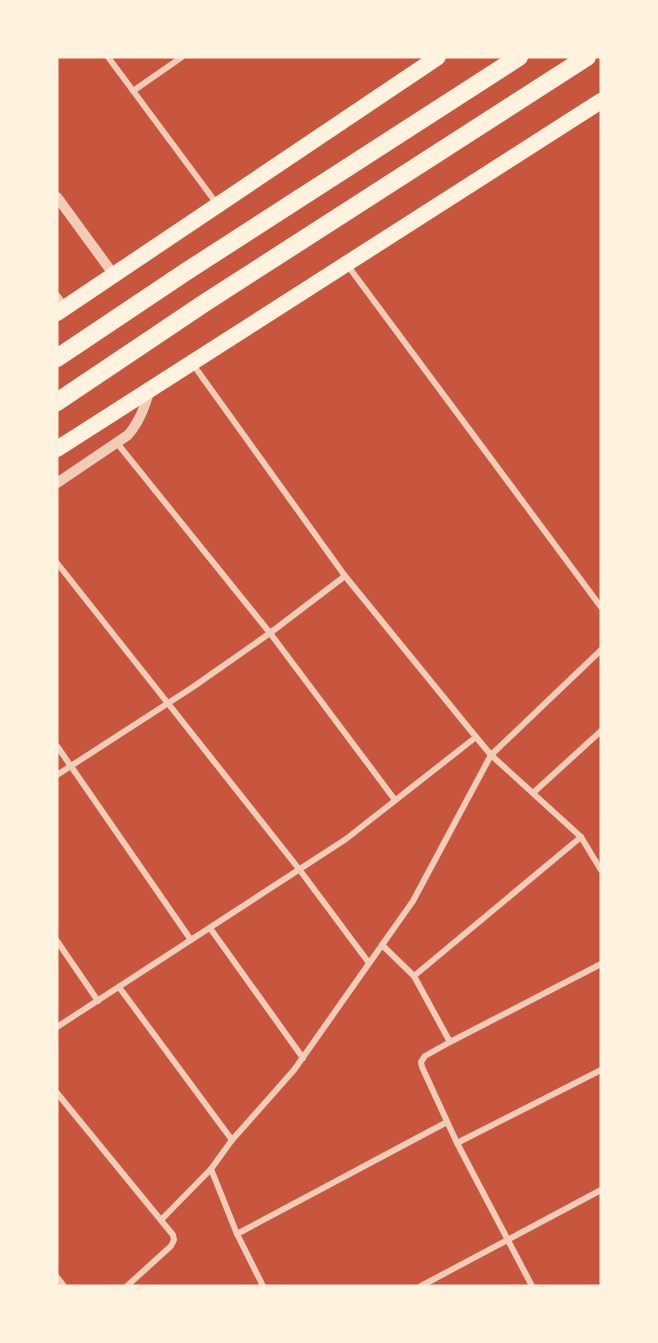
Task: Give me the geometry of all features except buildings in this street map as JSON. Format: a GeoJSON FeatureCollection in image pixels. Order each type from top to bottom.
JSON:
{"type":"FeatureCollection","features":[{"type":"Feature","properties":{"kind":"highway"},"geometry":{"type":"LineString","coordinates":[[60,305],[114,275],[438,57]]}},
{"type":"Feature","properties":{"kind":"highway"},"geometry":{"type":"LineString","coordinates":[[57,358],[187,271],[519,57]]}},
{"type":"Feature","properties":{"kind":"highway"},"geometry":{"type":"LineString","coordinates":[[57,402],[206,302],[587,57]]}},
{"type":"Feature","properties":{"kind":"highway"},"geometry":{"type":"LineString","coordinates":[[57,449],[601,101]]}},
{"type":"Feature","properties":{"kind":"street"},"geometry":{"type":"LineString","coordinates":[[108,57],[218,205]]}},
{"type":"Feature","properties":{"kind":"street"},"geometry":{"type":"LineString","coordinates":[[133,91],[182,57]]}},
{"type":"Feature","properties":{"kind":"street"},"geometry":{"type":"LineString","coordinates":[[57,197],[114,275]]}},
{"type":"Feature","properties":{"kind":"street"},"geometry":{"type":"LineString","coordinates":[[346,264],[601,607]]}},
{"type":"Feature","properties":{"kind":"street"},"geometry":{"type":"LineString","coordinates":[[191,362],[345,576],[476,737],[491,754],[581,837],[601,870]]}},
{"type":"Feature","properties":{"kind":"street"},"geometry":{"type":"LineString","coordinates":[[57,483],[128,435],[142,414],[151,388]]}},
{"type":"Feature","properties":{"kind":"street"},"geometry":{"type":"LineString","coordinates":[[117,443],[270,633],[395,800]]}},
{"type":"Feature","properties":{"kind":"street"},"geometry":{"type":"LineString","coordinates":[[57,563],[299,869],[369,963]]}},
{"type":"Feature","properties":{"kind":"street"},"geometry":{"type":"LineString","coordinates":[[57,775],[270,633],[345,576]]}},
{"type":"Feature","properties":{"kind":"street"},"geometry":{"type":"LineString","coordinates":[[161,1220],[211,1169],[232,1140],[303,1058],[413,901],[491,754],[601,650]]}},
{"type":"Feature","properties":{"kind":"street"},"geometry":{"type":"LineString","coordinates":[[533,793],[601,730]]}},
{"type":"Feature","properties":{"kind":"street"},"geometry":{"type":"LineString","coordinates":[[57,1027],[346,839],[476,737]]}},
{"type":"Feature","properties":{"kind":"street"},"geometry":{"type":"LineString","coordinates":[[57,746],[191,940]]}},
{"type":"Feature","properties":{"kind":"street"},"geometry":{"type":"LineString","coordinates":[[414,976],[581,837]]}},
{"type":"Feature","properties":{"kind":"street"},"geometry":{"type":"LineString","coordinates":[[210,928],[303,1058]]}},
{"type":"Feature","properties":{"kind":"street"},"geometry":{"type":"LineString","coordinates":[[57,941],[98,1001]]}},
{"type":"Feature","properties":{"kind":"street"},"geometry":{"type":"LineString","coordinates":[[382,945],[414,976],[450,1042]]}},
{"type":"Feature","properties":{"kind":"street"},"geometry":{"type":"LineString","coordinates":[[532,1286],[457,1143],[421,1062],[425,1056],[450,1042],[601,964]]}},
{"type":"Feature","properties":{"kind":"street"},"geometry":{"type":"LineString","coordinates":[[119,987],[232,1140]]}},
{"type":"Feature","properties":{"kind":"street"},"geometry":{"type":"LineString","coordinates":[[457,1143],[601,1070]]}},
{"type":"Feature","properties":{"kind":"street"},"geometry":{"type":"LineString","coordinates":[[57,1094],[173,1235],[174,1240],[171,1246],[127,1286]]}},
{"type":"Feature","properties":{"kind":"street"},"geometry":{"type":"LineString","coordinates":[[237,1234],[447,1122]]}},
{"type":"Feature","properties":{"kind":"street"},"geometry":{"type":"LineString","coordinates":[[211,1169],[237,1234],[263,1286]]}},
{"type":"Feature","properties":{"kind":"street"},"geometry":{"type":"LineString","coordinates":[[421,1286],[601,1190]]}},
{"type":"Feature","properties":{"kind":"street"},"geometry":{"type":"LineString","coordinates":[[57,1277],[64,1286]]}}]}
